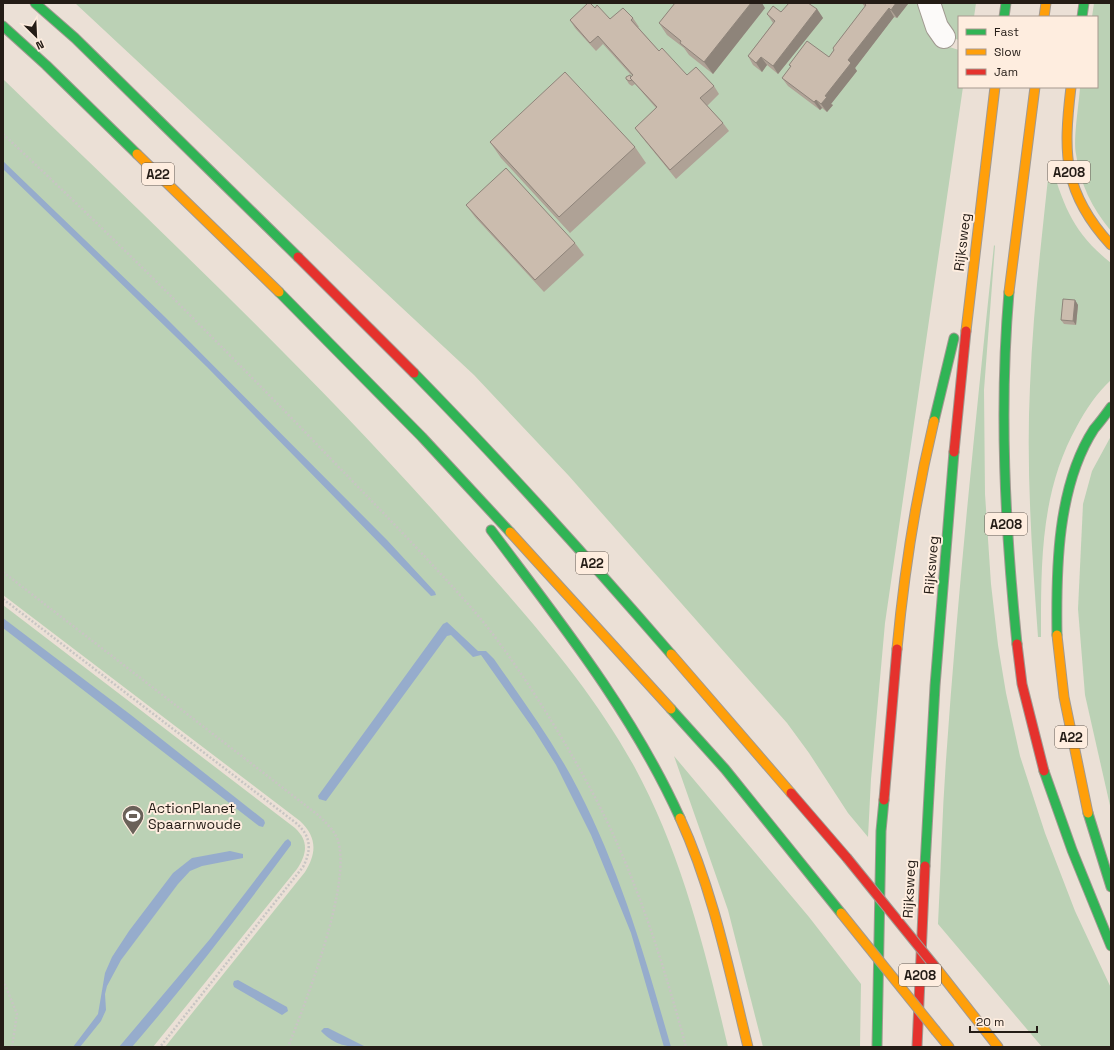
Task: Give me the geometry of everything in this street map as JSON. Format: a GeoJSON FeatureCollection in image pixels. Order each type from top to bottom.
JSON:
{"type":"FeatureCollection","features":[{"type":"Feature","properties":{"kind":"highway","name":"A22"},"geometry":{"type":"LineString","coordinates":[[35,3],[75,38],[324,281],[471,431],[615,589],[847,858],[998,1047]]}},
{"type":"Feature","properties":{"kind":"highway"},"geometry":{"type":"LineString","coordinates":[[1004,16],[1006,3]]}},
{"type":"Feature","properties":{"kind":"highway"},"geometry":{"type":"LineString","coordinates":[[1044,16],[1046,3]]}},
{"type":"Feature","properties":{"kind":"highway"},"geometry":{"type":"LineString","coordinates":[[1082,16],[1084,3]]}},
{"type":"Feature","properties":{"kind":"highway","name":"A22"},"geometry":{"type":"LineString","coordinates":[[3,26],[46,65],[312,323],[422,437],[587,616],[725,769],[948,1047]]}},
{"type":"Feature","properties":{"kind":"highway","name":"Rijksweg"},"geometry":{"type":"LineString","coordinates":[[918,1047],[922,903],[932,729],[958,407],[974,251],[995,88]]}},
{"type":"Feature","properties":{"kind":"highway","name":"A208"},"geometry":{"type":"LineString","coordinates":[[1035,88],[1015,238],[1004,373],[1003,472],[1009,575],[1022,684],[1034,735],[1062,824],[1111,946]]}},
{"type":"Feature","properties":{"kind":"highway","name":"A208"},"geometry":{"type":"LineString","coordinates":[[1071,88],[1066,144],[1071,179],[1080,202],[1091,222],[1111,245]]}},
{"type":"Feature","properties":{"kind":"highway","name":"A208"},"geometry":{"type":"LineString","coordinates":[[877,1047],[881,831],[901,610],[922,472],[974,251]]}},
{"type":"Feature","properties":{"kind":"highway","name":"A22"},"geometry":{"type":"LineString","coordinates":[[1111,407],[1092,434],[1075,473],[1067,501],[1060,541],[1056,607],[1060,668],[1074,752],[1085,801],[1103,865],[1111,887]]}},
{"type":"Feature","properties":{"kind":"highway","name":"A22"},"geometry":{"type":"LineString","coordinates":[[422,437],[475,508]]}},
{"type":"Feature","properties":{"kind":"highway"},"geometry":{"type":"LineString","coordinates":[[484,521],[589,662],[627,717],[654,765],[685,828],[707,890],[727,960],[748,1047]]}},
{"type":"Feature","properties":{"kind":"highway","name":"A22"},"geometry":{"type":"LineString","coordinates":[[973,1015],[1008,1047]]}},
{"type":"Feature","properties":{"kind":"street"},"geometry":{"type":"LineString","coordinates":[[929,3],[937,27],[944,37]]}},
{"type":"Feature","properties":{"kind":"path"},"geometry":{"type":"LineString","coordinates":[[3,134],[108,233],[251,376],[393,522],[459,594],[492,634],[563,741],[590,788],[612,833],[651,931],[686,1047]]}},
{"type":"Feature","properties":{"kind":"path"},"geometry":{"type":"LineString","coordinates":[[3,572],[318,815],[332,829],[337,838],[340,855],[335,907],[309,994],[288,1047]]}},
{"type":"Feature","properties":{"kind":"path"},"geometry":{"type":"LineString","coordinates":[[3,599],[296,823],[308,838],[310,850],[303,867],[160,1047]]}},
{"type":"Feature","properties":{"kind":"path"},"geometry":{"type":"LineString","coordinates":[[3,980],[17,1014],[12,1047]]}},
{"type":"Feature","properties":{"kind":"green space"},"geometry":{"type":"Polygon","coordinates":[[[75,3],[923,3],[946,46],[958,50],[958,88],[963,88],[885,623],[871,779],[868,837],[848,813],[809,753],[787,723],[569,476],[474,375],[75,3]]]}},
{"type":"Feature","properties":{"kind":"green space"},"geometry":{"type":"Polygon","coordinates":[[[937,3],[976,3],[974,16],[958,16],[958,40],[953,38],[937,3]]]}},
{"type":"Feature","properties":{"kind":"green space"},"geometry":{"type":"Polygon","coordinates":[[[1094,3],[1111,3],[1111,231],[1098,213],[1088,195],[1080,175],[1075,147],[1080,88],[1098,88],[1098,16],[1092,16],[1094,3]]]}},
{"type":"Feature","properties":{"kind":"green space"},"geometry":{"type":"Polygon","coordinates":[[[3,79],[234,303],[347,418],[402,476],[504,590],[574,675],[595,704],[634,766],[666,833],[679,868],[701,939],[728,1047],[165,1047],[305,872],[312,858],[312,839],[306,827],[300,821],[3,595],[3,79]]]}},
{"type":"Feature","properties":{"kind":"green space"},"geometry":{"type":"Polygon","coordinates":[[[1050,160],[1065,204],[1078,229],[1087,241],[1111,263],[1111,380],[1096,396],[1080,420],[1065,451],[1056,477],[1049,503],[1045,529],[1041,583],[1041,637],[1038,637],[1030,512],[1029,417],[1031,358],[1050,160]]]}},
{"type":"Feature","properties":{"kind":"green space"},"geometry":{"type":"Polygon","coordinates":[[[994,245],[984,390],[985,494],[991,584],[998,645],[1006,693],[1020,756],[1045,833],[1075,911],[1111,988],[1111,1047],[1042,1047],[938,924],[945,780],[956,631],[994,245]]]}},
{"type":"Feature","properties":{"kind":"green space"},"geometry":{"type":"Polygon","coordinates":[[[1111,436],[1111,810],[1085,695],[1078,609],[1083,504],[1092,471],[1111,436]]]}},
{"type":"Feature","properties":{"kind":"green space","name":"ActionPlanet Spaarnwoude"},"geometry":{"type":"Polygon","coordinates":[[[3,605],[295,828],[303,838],[305,848],[303,858],[297,869],[153,1047],[3,1047],[3,605]]]}},
{"type":"Feature","properties":{"kind":"green space"},"geometry":{"type":"Polygon","coordinates":[[[674,756],[809,917],[861,984],[860,1047],[763,1047],[728,910],[674,756]]]}},
{"type":"Feature","properties":{"kind":"water"},"geometry":{"type":"Polygon","coordinates":[[[3,161],[165,317],[387,540],[435,592],[436,595],[431,596],[207,367],[3,169],[3,161]]]}},
{"type":"Feature","properties":{"kind":"water"},"geometry":{"type":"Polygon","coordinates":[[[3,618],[131,715],[264,820],[265,823],[263,827],[259,826],[3,628],[3,618]]]}},
{"type":"Feature","properties":{"kind":"water"},"geometry":{"type":"Polygon","coordinates":[[[447,622],[478,651],[486,651],[494,659],[528,707],[579,791],[608,853],[620,885],[642,949],[671,1047],[664,1047],[631,933],[591,835],[556,765],[534,730],[481,655],[473,657],[451,635],[447,636],[326,801],[319,799],[318,796],[443,624],[447,622]]]}},
{"type":"Feature","properties":{"kind":"water"},"geometry":{"type":"Polygon","coordinates":[[[288,839],[291,842],[291,845],[173,998],[132,1047],[119,1047],[210,939],[288,839]]]}},
{"type":"Feature","properties":{"kind":"water"},"geometry":{"type":"Polygon","coordinates":[[[230,851],[243,854],[243,858],[202,866],[190,871],[178,884],[121,960],[107,986],[105,994],[106,1010],[101,1021],[80,1047],[73,1047],[98,1014],[105,973],[112,957],[129,931],[173,873],[192,858],[230,851]]]}},
{"type":"Feature","properties":{"kind":"water"},"geometry":{"type":"Polygon","coordinates":[[[238,980],[287,1007],[288,1011],[282,1015],[234,987],[234,981],[238,980]]]}},
{"type":"Feature","properties":{"kind":"water"},"geometry":{"type":"Polygon","coordinates":[[[324,1028],[328,1028],[366,1047],[353,1047],[337,1043],[321,1031],[324,1028]]]}},
{"type":"Feature","properties":{"kind":"building"},"geometry":{"type":"Polygon","coordinates":[[[588,3],[595,8],[597,5],[610,19],[623,8],[633,18],[631,20],[659,51],[662,48],[687,75],[696,67],[714,86],[700,98],[723,123],[670,170],[635,128],[657,107],[630,78],[633,75],[598,36],[590,43],[570,20],[588,3]]]}},
{"type":"Feature","properties":{"kind":"building"},"geometry":{"type":"Polygon","coordinates":[[[675,3],[751,3],[704,62],[680,43],[681,41],[659,23],[675,3]]]}},
{"type":"Feature","properties":{"kind":"building"},"geometry":{"type":"Polygon","coordinates":[[[789,3],[808,3],[817,9],[773,66],[761,57],[756,63],[748,56],[775,21],[767,14],[773,6],[781,12],[789,3]]]}},
{"type":"Feature","properties":{"kind":"building"},"geometry":{"type":"Polygon","coordinates":[[[864,3],[896,3],[891,10],[889,8],[848,60],[851,63],[825,96],[827,97],[821,104],[816,100],[814,102],[782,78],[791,66],[789,65],[807,41],[829,57],[834,50],[833,48],[866,5],[864,3]]]}},
{"type":"Feature","properties":{"kind":"building"},"geometry":{"type":"Polygon","coordinates":[[[565,72],[635,147],[559,217],[490,142],[565,72]]]}},
{"type":"Feature","properties":{"kind":"building"},"geometry":{"type":"Polygon","coordinates":[[[630,75],[632,80],[629,81],[626,77],[630,75]]]}},
{"type":"Feature","properties":{"kind":"building"},"geometry":{"type":"Polygon","coordinates":[[[506,168],[575,243],[535,280],[466,205],[506,168]]]}},
{"type":"Feature","properties":{"kind":"building"},"geometry":{"type":"Polygon","coordinates":[[[1063,299],[1075,300],[1073,321],[1061,320],[1063,299]]]}},
{"type":"Feature","properties":{"kind":"traffic: fast"},"geometry":{"type":"LineString","coordinates":[[35,3],[75,38],[298,257]]}},
{"type":"Feature","properties":{"kind":"traffic: fast"},"geometry":{"type":"LineString","coordinates":[[1004,16],[1006,3]]}},
{"type":"Feature","properties":{"kind":"traffic: fast"},"geometry":{"type":"LineString","coordinates":[[1082,16],[1084,3]]}},
{"type":"Feature","properties":{"kind":"traffic: fast"},"geometry":{"type":"LineString","coordinates":[[3,26],[46,65],[137,154]]}},
{"type":"Feature","properties":{"kind":"traffic: fast"},"geometry":{"type":"LineString","coordinates":[[279,292],[422,437],[510,532]]}},
{"type":"Feature","properties":{"kind":"traffic: fast"},"geometry":{"type":"LineString","coordinates":[[1009,292],[1004,380],[1004,424],[1009,556],[1017,644]]}},
{"type":"Feature","properties":{"kind":"traffic: fast"},"geometry":{"type":"LineString","coordinates":[[934,421],[954,338]]}},
{"type":"Feature","properties":{"kind":"traffic: fast"},"geometry":{"type":"LineString","coordinates":[[414,373],[545,512],[671,654]]}},
{"type":"Feature","properties":{"kind":"traffic: fast"},"geometry":{"type":"LineString","coordinates":[[1057,635],[1057,583],[1061,529],[1072,476],[1094,429],[1111,407]]}},
{"type":"Feature","properties":{"kind":"traffic: fast"},"geometry":{"type":"LineString","coordinates":[[925,866],[935,686],[954,452]]}},
{"type":"Feature","properties":{"kind":"traffic: fast"},"geometry":{"type":"LineString","coordinates":[[491,530],[568,634],[617,705],[640,741],[680,818]]}},
{"type":"Feature","properties":{"kind":"traffic: fast"},"geometry":{"type":"LineString","coordinates":[[671,709],[725,769],[841,913]]}},
{"type":"Feature","properties":{"kind":"traffic: fast"},"geometry":{"type":"LineString","coordinates":[[1044,771],[1072,850],[1111,946]]}},
{"type":"Feature","properties":{"kind":"traffic: fast"},"geometry":{"type":"LineString","coordinates":[[877,1047],[881,831],[884,800]]}},
{"type":"Feature","properties":{"kind":"traffic: fast"},"geometry":{"type":"LineString","coordinates":[[1088,813],[1111,887]]}},
{"type":"Feature","properties":{"kind":"traffic: slow"},"geometry":{"type":"LineString","coordinates":[[1044,16],[1046,3]]}},
{"type":"Feature","properties":{"kind":"traffic: slow"},"geometry":{"type":"LineString","coordinates":[[966,331],[995,88]]}},
{"type":"Feature","properties":{"kind":"traffic: slow"},"geometry":{"type":"LineString","coordinates":[[1009,292],[1035,88]]}},
{"type":"Feature","properties":{"kind":"traffic: slow"},"geometry":{"type":"LineString","coordinates":[[1071,88],[1067,133],[1067,153],[1070,172],[1075,190],[1083,208],[1095,226],[1111,245]]}},
{"type":"Feature","properties":{"kind":"traffic: slow"},"geometry":{"type":"LineString","coordinates":[[137,154],[279,292]]}},
{"type":"Feature","properties":{"kind":"traffic: slow"},"geometry":{"type":"LineString","coordinates":[[897,649],[911,535],[934,421]]}},
{"type":"Feature","properties":{"kind":"traffic: slow"},"geometry":{"type":"LineString","coordinates":[[510,532],[671,709]]}},
{"type":"Feature","properties":{"kind":"traffic: slow"},"geometry":{"type":"LineString","coordinates":[[1057,635],[1064,697],[1088,813]]}},
{"type":"Feature","properties":{"kind":"traffic: slow"},"geometry":{"type":"LineString","coordinates":[[671,654],[791,793]]}},
{"type":"Feature","properties":{"kind":"traffic: slow"},"geometry":{"type":"LineString","coordinates":[[680,818],[692,845],[711,902],[748,1047]]}},
{"type":"Feature","properties":{"kind":"traffic: slow"},"geometry":{"type":"LineString","coordinates":[[841,913],[936,1031]]}},
{"type":"Feature","properties":{"kind":"traffic: slow"},"geometry":{"type":"LineString","coordinates":[[937,969],[998,1047]]}},
{"type":"Feature","properties":{"kind":"traffic: slow"},"geometry":{"type":"LineString","coordinates":[[936,1031],[949,1047]]}},
{"type":"Feature","properties":{"kind":"traffic: jam"},"geometry":{"type":"LineString","coordinates":[[298,257],[414,373]]}},
{"type":"Feature","properties":{"kind":"traffic: jam"},"geometry":{"type":"LineString","coordinates":[[954,452],[966,331]]}},
{"type":"Feature","properties":{"kind":"traffic: jam"},"geometry":{"type":"LineString","coordinates":[[1017,644],[1022,684],[1044,771]]}},
{"type":"Feature","properties":{"kind":"traffic: jam"},"geometry":{"type":"LineString","coordinates":[[884,800],[897,649]]}},
{"type":"Feature","properties":{"kind":"traffic: jam"},"geometry":{"type":"LineString","coordinates":[[791,793],[847,858]]}},
{"type":"Feature","properties":{"kind":"traffic: jam"},"geometry":{"type":"LineString","coordinates":[[847,858],[937,969]]}},
{"type":"Feature","properties":{"kind":"traffic: jam"},"geometry":{"type":"LineString","coordinates":[[917,1047],[925,866]]}},
{"type":"Feature","properties":{"kind":"place","name":"ActionPlanet Spaarnwoude"},"geometry":{"type":"Point","coordinates":[133,836]}}]}
